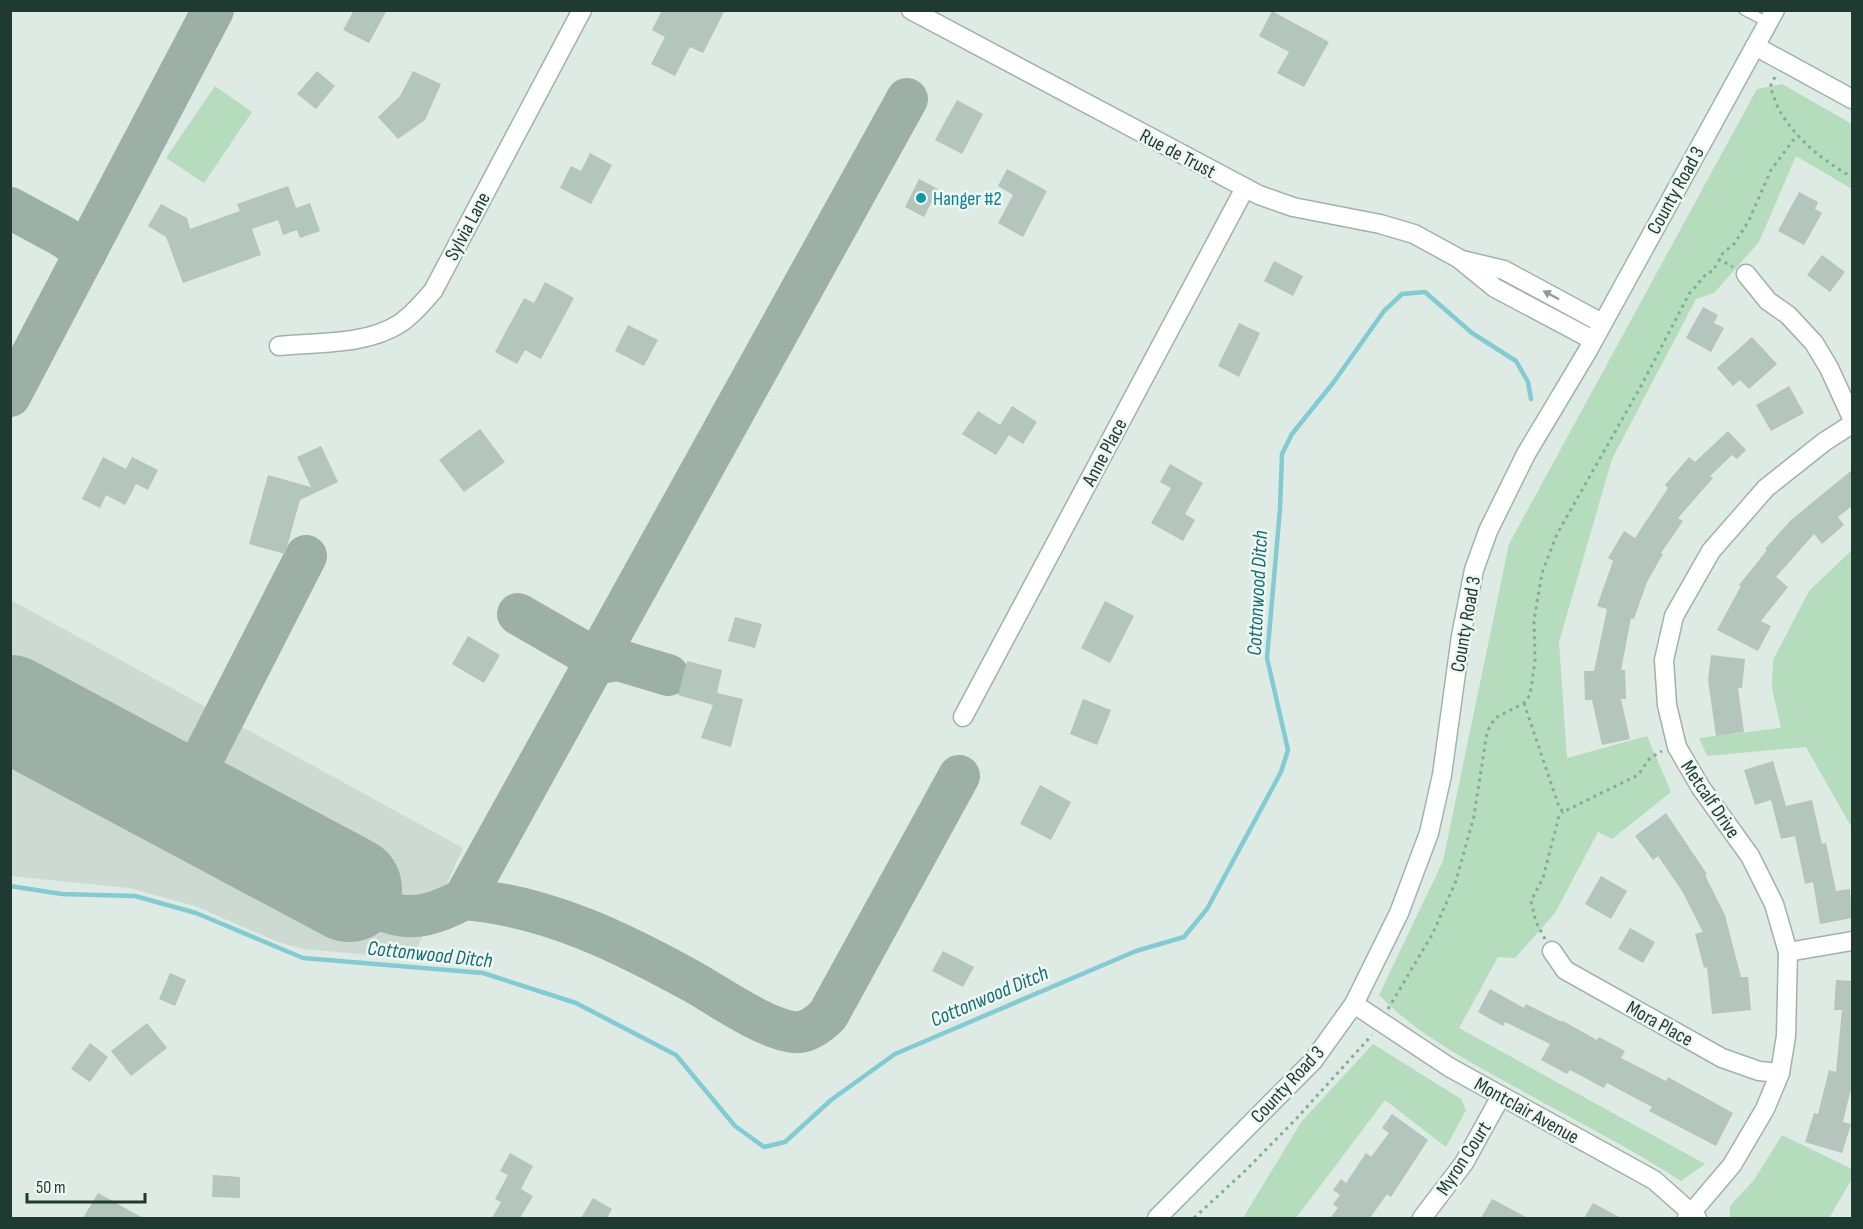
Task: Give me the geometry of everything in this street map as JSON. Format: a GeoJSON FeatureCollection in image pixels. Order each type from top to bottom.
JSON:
{"type":"FeatureCollection","features":[{"type":"Feature","properties":{"kind":"street","name":"Sylvia Lane"},"geometry":{"type":"LineString","coordinates":[[279,346],[372,335],[399,324],[416,311],[432,291],[582,10]]}},
{"type":"Feature","properties":{"kind":"street","name":"Rue de Trust"},"geometry":{"type":"LineString","coordinates":[[911,10],[1245,188],[1293,207],[1380,224],[1413,234],[1458,258],[1495,288],[1593,340]]}},
{"type":"Feature","properties":{"kind":"street","name":"County Road 3"},"geometry":{"type":"LineString","coordinates":[[1157,1218],[1313,1060],[1354,1004],[1399,913],[1429,833],[1442,775],[1461,636],[1477,560],[1488,531],[1526,454],[1593,340],[1772,17]]}},
{"type":"Feature","properties":{"kind":"street"},"geometry":{"type":"LineString","coordinates":[[1755,46],[1852,99]]}},
{"type":"Feature","properties":{"kind":"street","name":"Anne Place"},"geometry":{"type":"LineString","coordinates":[[963,717],[1245,188]]}},
{"type":"Feature","properties":{"kind":"street","name":"Rue de Trust"},"geometry":{"type":"LineString","coordinates":[[1458,258],[1504,270],[1602,323]]}},
{"type":"Feature","properties":{"kind":"street"},"geometry":{"type":"LineString","coordinates":[[1746,274],[1768,301],[1788,315],[1814,344],[1829,368],[1852,418]]}},
{"type":"Feature","properties":{"kind":"street","name":"Metcalf Drive"},"geometry":{"type":"LineString","coordinates":[[1692,1217],[1732,1165],[1765,1109],[1780,1073],[1786,1036],[1788,952],[1774,904],[1750,856],[1701,788],[1677,747],[1667,705],[1664,660],[1674,616],[1711,551],[1766,488],[1824,442],[1852,424]]}},
{"type":"Feature","properties":{"kind":"street"},"geometry":{"type":"LineString","coordinates":[[1788,952],[1852,941]]}},
{"type":"Feature","properties":{"kind":"street","name":"Mora Place"},"geometry":{"type":"LineString","coordinates":[[1552,951],[1565,970],[1722,1058],[1759,1071],[1780,1073]]}},
{"type":"Feature","properties":{"kind":"street","name":"Montclair Avenue"},"geometry":{"type":"LineString","coordinates":[[1354,1004],[1449,1067],[1654,1180],[1692,1217]]}},
{"type":"Feature","properties":{"kind":"street","name":"Myron Court"},"geometry":{"type":"LineString","coordinates":[[1422,1218],[1464,1163],[1501,1096]]}},
{"type":"Feature","properties":{"kind":"lane"},"geometry":{"type":"LineString","coordinates":[[1744,10],[1772,17]]}},
{"type":"Feature","properties":{"kind":"path"},"geometry":{"type":"LineString","coordinates":[[1783,62],[1770,87],[1780,112],[1797,135],[1832,166],[1852,177]]}},
{"type":"Feature","properties":{"kind":"path"},"geometry":{"type":"LineString","coordinates":[[1388,1009],[1433,933],[1456,881],[1474,816],[1487,732],[1495,718],[1524,703],[1530,695],[1533,685],[1534,620],[1542,573],[1557,534],[1641,386],[1689,294],[1707,273],[1713,271],[1723,253],[1735,243],[1749,220],[1772,170],[1797,135]]}},
{"type":"Feature","properties":{"kind":"path"},"geometry":{"type":"LineString","coordinates":[[1524,703],[1559,807],[1563,812]]}},
{"type":"Feature","properties":{"kind":"path"},"geometry":{"type":"LineString","coordinates":[[1552,951],[1536,922],[1531,902],[1543,878],[1559,816],[1638,775],[1654,755],[1677,747]]}},
{"type":"Feature","properties":{"kind":"path"},"geometry":{"type":"LineString","coordinates":[[1194,1218],[1296,1119],[1363,1048],[1374,1032]]}},
{"type":"Feature","properties":{"kind":"shaded area"},"geometry":{"type":"Polygon","coordinates":[[[11,600],[463,848],[412,959],[304,949],[278,942],[195,906],[129,888],[11,876],[11,600]]]}},
{"type":"Feature","properties":{"kind":"green space"},"geometry":{"type":"Polygon","coordinates":[[[1782,84],[1852,124],[1852,189],[1796,156],[1759,242],[1714,293],[1696,299],[1612,459],[1559,642],[1567,758],[1647,736],[1671,792],[1612,839],[1598,832],[1555,913],[1515,958],[1498,957],[1459,1028],[1705,1164],[1681,1181],[1456,1054],[1408,1021],[1379,995],[1443,861],[1509,544],[1757,89],[1782,84]]]}},
{"type":"Feature","properties":{"kind":"green space"},"geometry":{"type":"Polygon","coordinates":[[[215,86],[252,112],[204,183],[166,158],[215,86]]]}},
{"type":"Feature","properties":{"kind":"green space"},"geometry":{"type":"Polygon","coordinates":[[[1852,550],[1852,828],[1806,747],[1707,756],[1699,738],[1781,728],[1772,688],[1773,660],[1809,591],[1852,550]]]}},
{"type":"Feature","properties":{"kind":"green space"},"geometry":{"type":"Polygon","coordinates":[[[1373,1044],[1461,1099],[1466,1110],[1446,1147],[1385,1100],[1296,1218],[1243,1218],[1302,1121],[1373,1044]]]}},
{"type":"Feature","properties":{"kind":"green space"},"geometry":{"type":"Polygon","coordinates":[[[1782,1135],[1852,1169],[1852,1179],[1829,1218],[1730,1218],[1730,1206],[1754,1180],[1782,1135]]]}},
{"type":"Feature","properties":{"kind":"building"},"geometry":{"type":"Polygon","coordinates":[[[354,10],[387,10],[369,43],[343,30],[354,10]]]}},
{"type":"Feature","properties":{"kind":"building"},"geometry":{"type":"Polygon","coordinates":[[[662,10],[725,10],[703,53],[690,47],[675,76],[651,64],[665,37],[652,30],[662,10]]]}},
{"type":"Feature","properties":{"kind":"building"},"geometry":{"type":"Polygon","coordinates":[[[1272,11],[1329,42],[1304,87],[1277,73],[1289,52],[1259,36],[1272,11]]]}},
{"type":"Feature","properties":{"kind":"building"},"geometry":{"type":"Polygon","coordinates":[[[317,71],[335,86],[316,109],[297,94],[317,71]]]}},
{"type":"Feature","properties":{"kind":"building"},"geometry":{"type":"Polygon","coordinates":[[[413,71],[441,84],[425,120],[398,139],[378,117],[400,96],[413,71]]]}},
{"type":"Feature","properties":{"kind":"building"},"geometry":{"type":"Polygon","coordinates":[[[957,100],[983,114],[962,154],[935,140],[957,100]]]}},
{"type":"Feature","properties":{"kind":"building"},"geometry":{"type":"Polygon","coordinates":[[[590,153],[612,165],[591,204],[560,188],[571,166],[581,171],[590,153]]]}},
{"type":"Feature","properties":{"kind":"building"},"geometry":{"type":"Polygon","coordinates":[[[1007,169],[1047,191],[1023,237],[998,223],[1013,195],[998,186],[1007,169]]]}},
{"type":"Feature","properties":{"kind":"building","name":"Hanger #2"},"geometry":{"type":"Polygon","coordinates":[[[919,179],[938,189],[924,217],[905,207],[919,179]]]}},
{"type":"Feature","properties":{"kind":"building"},"geometry":{"type":"Polygon","coordinates":[[[288,186],[296,208],[310,203],[320,231],[300,238],[297,230],[283,235],[278,220],[252,229],[261,255],[183,283],[166,237],[148,226],[161,204],[187,218],[190,229],[240,211],[237,204],[288,186]]]}},
{"type":"Feature","properties":{"kind":"building"},"geometry":{"type":"Polygon","coordinates":[[[1799,192],[1818,202],[1815,209],[1822,213],[1804,245],[1778,231],[1799,192]]]}},
{"type":"Feature","properties":{"kind":"building"},"geometry":{"type":"Polygon","coordinates":[[[1822,255],[1845,272],[1830,292],[1807,275],[1822,255]]]}},
{"type":"Feature","properties":{"kind":"building"},"geometry":{"type":"Polygon","coordinates":[[[1274,261],[1303,276],[1293,296],[1264,281],[1274,261]]]}},
{"type":"Feature","properties":{"kind":"building"},"geometry":{"type":"Polygon","coordinates":[[[545,282],[574,298],[541,359],[525,350],[517,364],[495,352],[524,298],[534,303],[545,282]]]}},
{"type":"Feature","properties":{"kind":"building"},"geometry":{"type":"Polygon","coordinates":[[[1703,307],[1718,315],[1714,323],[1724,328],[1711,352],[1686,338],[1703,307]]]}},
{"type":"Feature","properties":{"kind":"building"},"geometry":{"type":"Polygon","coordinates":[[[1239,323],[1260,333],[1239,377],[1218,366],[1239,323]]]}},
{"type":"Feature","properties":{"kind":"building"},"geometry":{"type":"Polygon","coordinates":[[[628,325],[658,340],[644,366],[615,351],[628,325]]]}},
{"type":"Feature","properties":{"kind":"building"},"geometry":{"type":"Polygon","coordinates":[[[1752,337],[1777,364],[1749,389],[1740,380],[1733,386],[1717,368],[1752,337]]]}},
{"type":"Feature","properties":{"kind":"building"},"geometry":{"type":"Polygon","coordinates":[[[1789,386],[1804,413],[1771,431],[1756,405],[1789,386]]]}},
{"type":"Feature","properties":{"kind":"building"},"geometry":{"type":"Polygon","coordinates":[[[1012,406],[1037,422],[1023,444],[1009,435],[996,455],[962,434],[978,411],[1000,425],[1012,406]]]}},
{"type":"Feature","properties":{"kind":"building"},"geometry":{"type":"Polygon","coordinates":[[[480,429],[505,462],[464,492],[439,460],[480,429]]]}},
{"type":"Feature","properties":{"kind":"building"},"geometry":{"type":"Polygon","coordinates":[[[1728,431],[1746,450],[1737,459],[1732,455],[1710,476],[1713,478],[1678,518],[1683,521],[1661,553],[1663,554],[1647,582],[1634,619],[1631,618],[1621,670],[1625,670],[1626,699],[1621,699],[1630,739],[1602,745],[1592,700],[1585,700],[1584,671],[1594,671],[1607,609],[1597,606],[1613,561],[1608,558],[1624,531],[1635,538],[1668,488],[1665,485],[1689,457],[1695,462],[1728,431]]]}},
{"type":"Feature","properties":{"kind":"building"},"geometry":{"type":"Polygon","coordinates":[[[321,446],[338,482],[300,500],[285,554],[249,544],[268,475],[311,487],[297,457],[321,446]]]}},
{"type":"Feature","properties":{"kind":"building"},"geometry":{"type":"Polygon","coordinates":[[[103,457],[126,469],[132,457],[158,470],[148,490],[136,484],[125,505],[106,495],[100,508],[82,499],[103,457]]]}},
{"type":"Feature","properties":{"kind":"building"},"geometry":{"type":"Polygon","coordinates":[[[1170,464],[1203,483],[1185,514],[1195,520],[1183,541],[1151,523],[1171,488],[1160,482],[1170,464]]]}},
{"type":"Feature","properties":{"kind":"building"},"geometry":{"type":"Polygon","coordinates":[[[1852,470],[1852,506],[1838,517],[1844,525],[1822,544],[1814,534],[1776,577],[1788,587],[1761,621],[1771,626],[1758,651],[1717,630],[1741,586],[1739,585],[1767,550],[1765,549],[1791,520],[1852,470]]]}},
{"type":"Feature","properties":{"kind":"building"},"geometry":{"type":"Polygon","coordinates":[[[1105,601],[1134,616],[1110,663],[1081,648],[1105,601]]]}},
{"type":"Feature","properties":{"kind":"building"},"geometry":{"type":"Polygon","coordinates":[[[735,617],[762,624],[755,648],[728,641],[735,617]]]}},
{"type":"Feature","properties":{"kind":"building"},"geometry":{"type":"Polygon","coordinates":[[[468,636],[500,655],[484,683],[452,664],[468,636]]]}},
{"type":"Feature","properties":{"kind":"building"},"geometry":{"type":"Polygon","coordinates":[[[1711,655],[1745,659],[1742,688],[1738,688],[1744,732],[1716,736],[1708,680],[1711,655]]]}},
{"type":"Feature","properties":{"kind":"building"},"geometry":{"type":"Polygon","coordinates":[[[687,661],[722,670],[717,693],[743,699],[731,747],[701,738],[713,705],[678,695],[687,661]]]}},
{"type":"Feature","properties":{"kind":"building"},"geometry":{"type":"Polygon","coordinates":[[[1083,699],[1111,710],[1097,745],[1070,734],[1083,699]]]}},
{"type":"Feature","properties":{"kind":"building"},"geometry":{"type":"Polygon","coordinates":[[[1773,761],[1786,806],[1812,800],[1822,844],[1826,843],[1836,891],[1850,889],[1852,918],[1820,924],[1813,882],[1805,884],[1795,836],[1781,839],[1771,800],[1755,805],[1744,770],[1773,761]]]}},
{"type":"Feature","properties":{"kind":"building"},"geometry":{"type":"Polygon","coordinates":[[[1040,785],[1071,802],[1051,840],[1020,824],[1040,785]]]}},
{"type":"Feature","properties":{"kind":"building"},"geometry":{"type":"Polygon","coordinates":[[[1666,813],[1707,874],[1705,875],[1725,915],[1741,977],[1748,977],[1751,1010],[1712,1014],[1707,967],[1704,968],[1695,934],[1703,932],[1682,891],[1658,856],[1653,860],[1635,836],[1666,813]]]}},
{"type":"Feature","properties":{"kind":"building"},"geometry":{"type":"Polygon","coordinates":[[[1601,876],[1627,891],[1611,919],[1585,904],[1601,876]]]}},
{"type":"Feature","properties":{"kind":"building"},"geometry":{"type":"Polygon","coordinates":[[[1630,928],[1655,942],[1643,963],[1618,949],[1630,928]]]}},
{"type":"Feature","properties":{"kind":"building"},"geometry":{"type":"Polygon","coordinates":[[[943,951],[974,967],[963,987],[932,971],[943,951]]]}},
{"type":"Feature","properties":{"kind":"building"},"geometry":{"type":"Polygon","coordinates":[[[170,973],[186,980],[175,1006],[159,999],[170,973]]]}},
{"type":"Feature","properties":{"kind":"building"},"geometry":{"type":"Polygon","coordinates":[[[1836,980],[1852,981],[1852,1084],[1843,1122],[1851,1124],[1842,1153],[1805,1142],[1814,1113],[1818,1114],[1829,1070],[1836,1072],[1842,1010],[1834,1010],[1836,980]]]}},
{"type":"Feature","properties":{"kind":"building"},"geometry":{"type":"Polygon","coordinates":[[[1490,989],[1524,1008],[1526,1004],[1597,1040],[1599,1037],[1625,1051],[1621,1058],[1666,1081],[1668,1077],[1733,1113],[1716,1146],[1649,1111],[1652,1107],[1607,1083],[1604,1088],[1570,1070],[1567,1074],[1541,1060],[1550,1044],[1505,1022],[1503,1026],[1478,1012],[1490,989]]]}},
{"type":"Feature","properties":{"kind":"building"},"geometry":{"type":"Polygon","coordinates":[[[147,1023],[167,1048],[131,1076],[111,1051],[147,1023]]]}},
{"type":"Feature","properties":{"kind":"building"},"geometry":{"type":"Polygon","coordinates":[[[90,1043],[108,1057],[90,1082],[71,1069],[90,1043]]]}},
{"type":"Feature","properties":{"kind":"building"},"geometry":{"type":"Polygon","coordinates":[[[1392,1114],[1428,1140],[1391,1197],[1387,1194],[1370,1218],[1330,1218],[1338,1208],[1333,1204],[1340,1195],[1333,1190],[1341,1179],[1346,1183],[1366,1153],[1371,1157],[1389,1133],[1382,1128],[1392,1114]]]}},
{"type":"Feature","properties":{"kind":"building"},"geometry":{"type":"Polygon","coordinates":[[[510,1153],[533,1166],[521,1189],[533,1196],[520,1218],[492,1218],[501,1202],[495,1199],[508,1175],[500,1171],[510,1153]]]}},
{"type":"Feature","properties":{"kind":"building"},"geometry":{"type":"Polygon","coordinates":[[[213,1175],[240,1177],[240,1198],[212,1197],[213,1175]]]}},
{"type":"Feature","properties":{"kind":"building"},"geometry":{"type":"Polygon","coordinates":[[[98,1193],[143,1218],[83,1218],[98,1193]]]}},
{"type":"Feature","properties":{"kind":"building"},"geometry":{"type":"Polygon","coordinates":[[[593,1198],[612,1209],[607,1218],[581,1218],[593,1198]]]}},
{"type":"Feature","properties":{"kind":"building"},"geometry":{"type":"Polygon","coordinates":[[[1492,1199],[1528,1218],[1481,1218],[1492,1199]]]}},
{"type":"Feature","properties":{"kind":"building"},"geometry":{"type":"Polygon","coordinates":[[[1593,1203],[1621,1218],[1584,1218],[1593,1203]]]}},
{"type":"Feature","properties":{"kind":"waterway","name":"Cottonwood Ditch"},"geometry":{"type":"LineString","coordinates":[[10,886],[62,894],[135,896],[196,913],[303,958],[483,973],[576,1003],[676,1055],[735,1126],[764,1147],[785,1142],[831,1100],[895,1054],[1136,951],[1184,937],[1207,909],[1281,772],[1288,750],[1267,658],[1280,509],[1282,454],[1292,434],[1333,383],[1384,311],[1402,294],[1425,292],[1472,333],[1516,361],[1528,382],[1531,399]]}},
{"type":"Feature","properties":{"kind":"taxiway"},"geometry":{"type":"LineString","coordinates":[[10,396],[213,10]]}},
{"type":"Feature","properties":{"kind":"taxiway"},"geometry":{"type":"LineString","coordinates":[[349,889],[380,909],[406,916],[436,912],[464,899],[907,99]]}},
{"type":"Feature","properties":{"kind":"taxiway"},"geometry":{"type":"LineString","coordinates":[[10,208],[62,236],[86,252]]}},
{"type":"Feature","properties":{"kind":"taxiway"},"geometry":{"type":"LineString","coordinates":[[182,799],[306,556]]}},
{"type":"Feature","properties":{"kind":"taxiway"},"geometry":{"type":"LineString","coordinates":[[518,614],[596,659]]}},
{"type":"Feature","properties":{"kind":"taxiway"},"geometry":{"type":"LineString","coordinates":[[593,664],[618,660],[668,675]]}},
{"type":"Feature","properties":{"kind":"taxiway"},"geometry":{"type":"LineString","coordinates":[[464,899],[525,909],[584,929],[668,968],[769,1025],[793,1032],[808,1030],[828,1015],[959,776]]}},
{"type":"Feature","properties":{"kind":"runway"},"geometry":{"type":"LineString","coordinates":[[10,708],[349,889]]}},
{"type":"Feature","properties":{"kind":"place","name":"Hanger #2"},"geometry":{"type":"Point","coordinates":[921,198]}}]}
